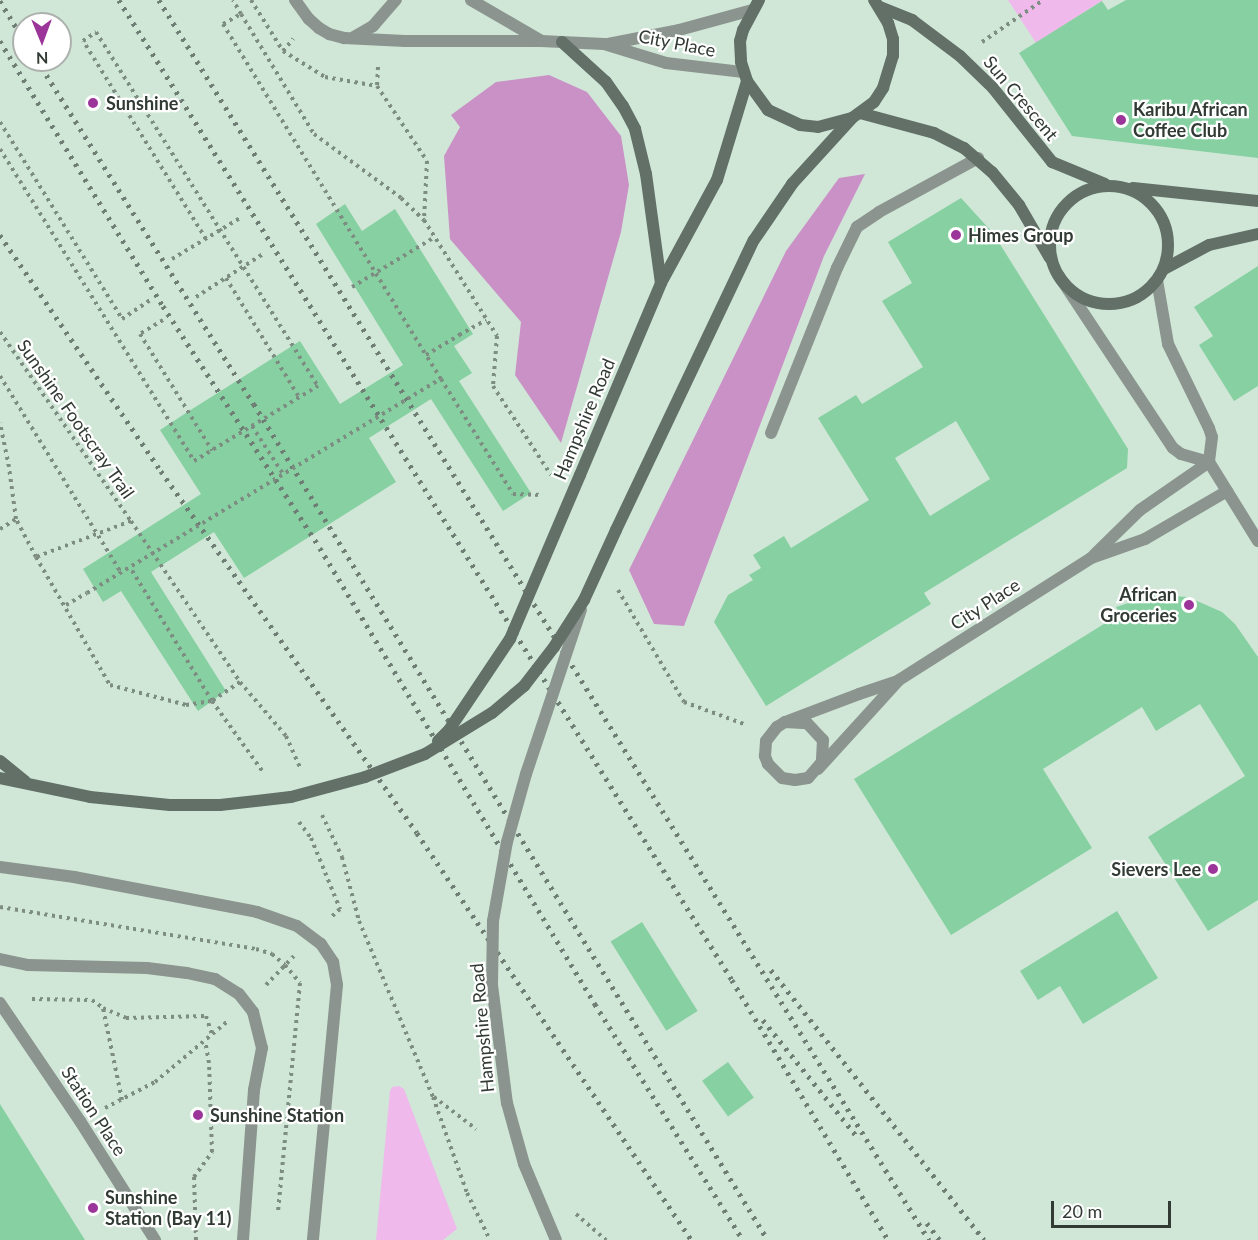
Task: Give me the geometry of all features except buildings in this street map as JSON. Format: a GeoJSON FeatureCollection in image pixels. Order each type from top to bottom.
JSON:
{"type":"FeatureCollection","features":[{"type":"Feature","properties":{"kind":"main road"},"geometry":{"type":"LineString","coordinates":[[756,3],[740,41],[745,77],[768,110],[800,125],[818,127],[856,116],[948,138],[978,158],[1019,205],[1066,285],[1085,298],[1119,303],[1141,295],[1160,274],[1209,245],[1258,234]]}},
{"type":"Feature","properties":{"kind":"main road","name":"Sun Crescent"},"geometry":{"type":"LineString","coordinates":[[877,4],[912,20],[960,56],[993,88],[1052,162],[1142,195],[1159,212],[1168,234],[1169,246],[1160,274]]}},
{"type":"Feature","properties":{"kind":"main road","name":"Hampshire Road"},"geometry":{"type":"LineString","coordinates":[[0,778],[71,794],[132,802],[220,805],[291,797],[365,777],[425,754],[479,722],[524,686],[554,647],[584,600],[754,240],[792,184],[856,116],[874,102],[884,88],[894,56],[893,39],[877,4]]}},
{"type":"Feature","properties":{"kind":"main road"},"geometry":{"type":"LineString","coordinates":[[562,42],[606,82],[623,106],[635,129],[646,174],[661,283]]}},
{"type":"Feature","properties":{"kind":"main road","name":"Hampshire Road"},"geometry":{"type":"LineString","coordinates":[[425,754],[449,730],[510,639],[661,283],[717,180],[745,77]]}},
{"type":"Feature","properties":{"kind":"main road"},"geometry":{"type":"LineString","coordinates":[[1057,271],[1051,236],[1064,207],[1088,189],[1114,186],[1258,201]]}},
{"type":"Feature","properties":{"kind":"main road","name":"Hampshire Road"},"geometry":{"type":"LineString","coordinates":[[0,761],[31,785]]}},
{"type":"Feature","properties":{"kind":"street"},"geometry":{"type":"LineString","coordinates":[[295,0],[309,19],[320,28],[329,34],[344,38],[352,38],[367,31],[396,0]]}},
{"type":"Feature","properties":{"kind":"street"},"geometry":{"type":"LineString","coordinates":[[471,0],[488,5],[541,41]]}},
{"type":"Feature","properties":{"kind":"street","name":"City Place"},"geometry":{"type":"LineString","coordinates":[[344,38],[604,44],[679,30],[756,3]]}},
{"type":"Feature","properties":{"kind":"street","name":"City Place"},"geometry":{"type":"LineString","coordinates":[[604,44],[666,63],[745,77]]}},
{"type":"Feature","properties":{"kind":"street"},"geometry":{"type":"LineString","coordinates":[[771,433],[837,268],[857,227],[879,212],[978,158]]}},
{"type":"Feature","properties":{"kind":"street"},"geometry":{"type":"LineString","coordinates":[[1057,271],[1173,448],[1181,454],[1209,462]]}},
{"type":"Feature","properties":{"kind":"street"},"geometry":{"type":"LineString","coordinates":[[1160,274],[1168,344],[1209,428],[1212,437],[1209,462],[1258,541]]}},
{"type":"Feature","properties":{"kind":"street","name":"City Place"},"geometry":{"type":"LineString","coordinates":[[785,722],[899,680],[1091,558],[1140,510],[1209,462]]}},
{"type":"Feature","properties":{"kind":"street","name":"City Place"},"geometry":{"type":"LineString","coordinates":[[1091,558],[1145,539],[1227,491]]}},
{"type":"Feature","properties":{"kind":"street","name":"Hampshire Road"},"geometry":{"type":"LineString","coordinates":[[556,1240],[524,1164],[507,1103],[492,985],[494,921],[507,842],[526,774],[584,600]]}},
{"type":"Feature","properties":{"kind":"street","name":"City Place"},"geometry":{"type":"LineString","coordinates":[[818,769],[899,680]]}},
{"type":"Feature","properties":{"kind":"street"},"geometry":{"type":"LineString","coordinates":[[785,722],[807,723],[819,733],[824,754],[818,769],[808,778],[795,780],[782,778],[772,770],[765,756],[766,741],[777,726],[785,722]]}},
{"type":"Feature","properties":{"kind":"street"},"geometry":{"type":"LineString","coordinates":[[0,867],[74,877],[257,912],[297,926],[321,944],[333,962],[337,985],[313,1240]]}},
{"type":"Feature","properties":{"kind":"street"},"geometry":{"type":"LineString","coordinates":[[0,959],[28,965],[147,968],[187,973],[215,980],[239,994],[253,1012],[262,1048],[254,1090],[243,1240]]}},
{"type":"Feature","properties":{"kind":"street","name":"Station Place"},"geometry":{"type":"LineString","coordinates":[[0,1003],[80,1121],[155,1240]]}},
{"type":"Feature","properties":{"kind":"path"},"geometry":{"type":"LineString","coordinates":[[250,0],[283,51],[325,77],[377,87]]}},
{"type":"Feature","properties":{"kind":"path"},"geometry":{"type":"LineString","coordinates":[[960,56],[1043,0]]}},
{"type":"Feature","properties":{"kind":"path"},"geometry":{"type":"LineString","coordinates":[[234,1],[314,135],[401,198],[424,220],[496,336]]}},
{"type":"Feature","properties":{"kind":"path"},"geometry":{"type":"LineString","coordinates":[[241,14],[223,24],[513,494],[553,496]]}},
{"type":"Feature","properties":{"kind":"path"},"geometry":{"type":"LineString","coordinates":[[0,149],[194,461],[318,386],[96,32],[83,41],[206,239]]}},
{"type":"Feature","properties":{"kind":"path"},"geometry":{"type":"LineString","coordinates":[[379,40],[377,87],[426,161],[424,220]]}},
{"type":"Feature","properties":{"kind":"path"},"geometry":{"type":"LineString","coordinates":[[0,122],[122,319],[150,300]]}},
{"type":"Feature","properties":{"kind":"path"},"geometry":{"type":"LineString","coordinates":[[172,259],[240,218]]}},
{"type":"Feature","properties":{"kind":"path"},"geometry":{"type":"LineString","coordinates":[[352,286],[435,237]]}},
{"type":"Feature","properties":{"kind":"path"},"geometry":{"type":"LineString","coordinates":[[196,297],[263,254]]}},
{"type":"Feature","properties":{"kind":"path"},"geometry":{"type":"LineString","coordinates":[[225,278],[299,397]]}},
{"type":"Feature","properties":{"kind":"path"},"geometry":{"type":"LineString","coordinates":[[163,320],[140,334],[212,450]]}},
{"type":"Feature","properties":{"kind":"path"},"geometry":{"type":"LineString","coordinates":[[426,355],[486,320]]}},
{"type":"Feature","properties":{"kind":"path","name":"Sunshine Footscray Trail"},"geometry":{"type":"LineString","coordinates":[[0,332],[131,521],[36,557]]}},
{"type":"Feature","properties":{"kind":"path"},"geometry":{"type":"LineString","coordinates":[[0,376],[121,573]]}},
{"type":"Feature","properties":{"kind":"path"},"geometry":{"type":"LineString","coordinates":[[66,605],[441,379]]}},
{"type":"Feature","properties":{"kind":"path"},"geometry":{"type":"LineString","coordinates":[[0,423],[9,467],[15,519],[110,685],[186,705],[212,701],[130,567]]}},
{"type":"Feature","properties":{"kind":"path"},"geometry":{"type":"LineString","coordinates":[[252,426],[283,474]]}},
{"type":"Feature","properties":{"kind":"path"},"geometry":{"type":"LineString","coordinates":[[0,529],[15,519]]}},
{"type":"Feature","properties":{"kind":"path"},"geometry":{"type":"LineString","coordinates":[[131,521],[240,682],[286,736],[304,777]]}},
{"type":"Feature","properties":{"kind":"path"},"geometry":{"type":"LineString","coordinates":[[319,807],[342,857],[359,921],[433,1097],[467,1193],[490,1240]]}},
{"type":"Feature","properties":{"kind":"path"},"geometry":{"type":"LineString","coordinates":[[0,907],[256,949],[272,954],[285,965],[300,983],[278,1214]]}},
{"type":"Feature","properties":{"kind":"path"},"geometry":{"type":"LineString","coordinates":[[32,999],[93,1000],[103,1008],[126,1018],[206,1016],[212,1034]]}},
{"type":"Feature","properties":{"kind":"path"},"geometry":{"type":"LineString","coordinates":[[103,1008],[122,1100]]}},
{"type":"Feature","properties":{"kind":"path"},"geometry":{"type":"LineString","coordinates":[[196,1240],[194,1177],[212,1152],[209,1063],[205,1041]]}},
{"type":"Feature","properties":{"kind":"path"},"geometry":{"type":"LineString","coordinates":[[433,1097],[476,1129]]}},
{"type":"Feature","properties":{"kind":"path"},"geometry":{"type":"LineString","coordinates":[[573,1212],[606,1240]]}},
{"type":"Feature","properties":{"kind":"shaded area"},"geometry":{"type":"Polygon","coordinates":[[[1008,0],[1103,0],[1036,43],[1008,0]]]}},
{"type":"Feature","properties":{"kind":"shaded area"},"geometry":{"type":"Polygon","coordinates":[[[549,75],[587,92],[621,136],[629,185],[621,232],[561,443],[515,375],[521,322],[450,239],[444,156],[460,127],[451,115],[496,82],[549,75]]]}},
{"type":"Feature","properties":{"kind":"shaded area"},"geometry":{"type":"Polygon","coordinates":[[[865,174],[824,256],[684,626],[654,624],[629,570],[786,251],[839,178],[865,174]]]}},
{"type":"Feature","properties":{"kind":"shaded area"},"geometry":{"type":"Polygon","coordinates":[[[399,1086],[404,1089],[457,1229],[443,1240],[376,1240],[390,1091],[392,1087],[399,1086]]]}},
{"type":"Feature","properties":{"kind":"railway"},"geometry":{"type":"LineString","coordinates":[[119,0],[732,980],[888,1240]]}},
{"type":"Feature","properties":{"kind":"railway"},"geometry":{"type":"LineString","coordinates":[[159,0],[929,1240]]}},
{"type":"Feature","properties":{"kind":"railway"},"geometry":{"type":"LineString","coordinates":[[0,1],[12,20]]}},
{"type":"Feature","properties":{"kind":"railway"},"geometry":{"type":"LineString","coordinates":[[0,41],[163,306],[320,548],[595,1004],[743,1240]]}},
{"type":"Feature","properties":{"kind":"railway"},"geometry":{"type":"LineString","coordinates":[[45,72],[254,404],[768,1240]]}},
{"type":"Feature","properties":{"kind":"railway"},"geometry":{"type":"LineString","coordinates":[[0,235],[161,471],[417,833],[692,1240]]}},
{"type":"Feature","properties":{"kind":"railway"},"geometry":{"type":"LineString","coordinates":[[771,970],[984,1240]]}},
{"type":"Feature","properties":{"kind":"railway"},"geometry":{"type":"LineString","coordinates":[[763,1020],[859,1139]]}},
{"type":"Feature","properties":{"kind":"railway"},"geometry":{"type":"LineString","coordinates":[[927,1223],[940,1240]]}},
{"type":"Feature","properties":{"kind":"place","name":"Sunshine"},"geometry":{"type":"Point","coordinates":[93,103]}},
{"type":"Feature","properties":{"kind":"place","name":"Karibu African Coffee Club"},"geometry":{"type":"Point","coordinates":[1121,120]}},
{"type":"Feature","properties":{"kind":"place","name":"Himes Group"},"geometry":{"type":"Point","coordinates":[956,235]}},
{"type":"Feature","properties":{"kind":"place","name":"African Groceries"},"geometry":{"type":"Point","coordinates":[1189,605]}},
{"type":"Feature","properties":{"kind":"place","name":"Sievers Lee"},"geometry":{"type":"Point","coordinates":[1213,869]}},
{"type":"Feature","properties":{"kind":"place","name":"Sunshine Station"},"geometry":{"type":"Point","coordinates":[198,1115]}},
{"type":"Feature","properties":{"kind":"place","name":"Sunshine Station (Bay 11)"},"geometry":{"type":"Point","coordinates":[93,1208]}}]}
